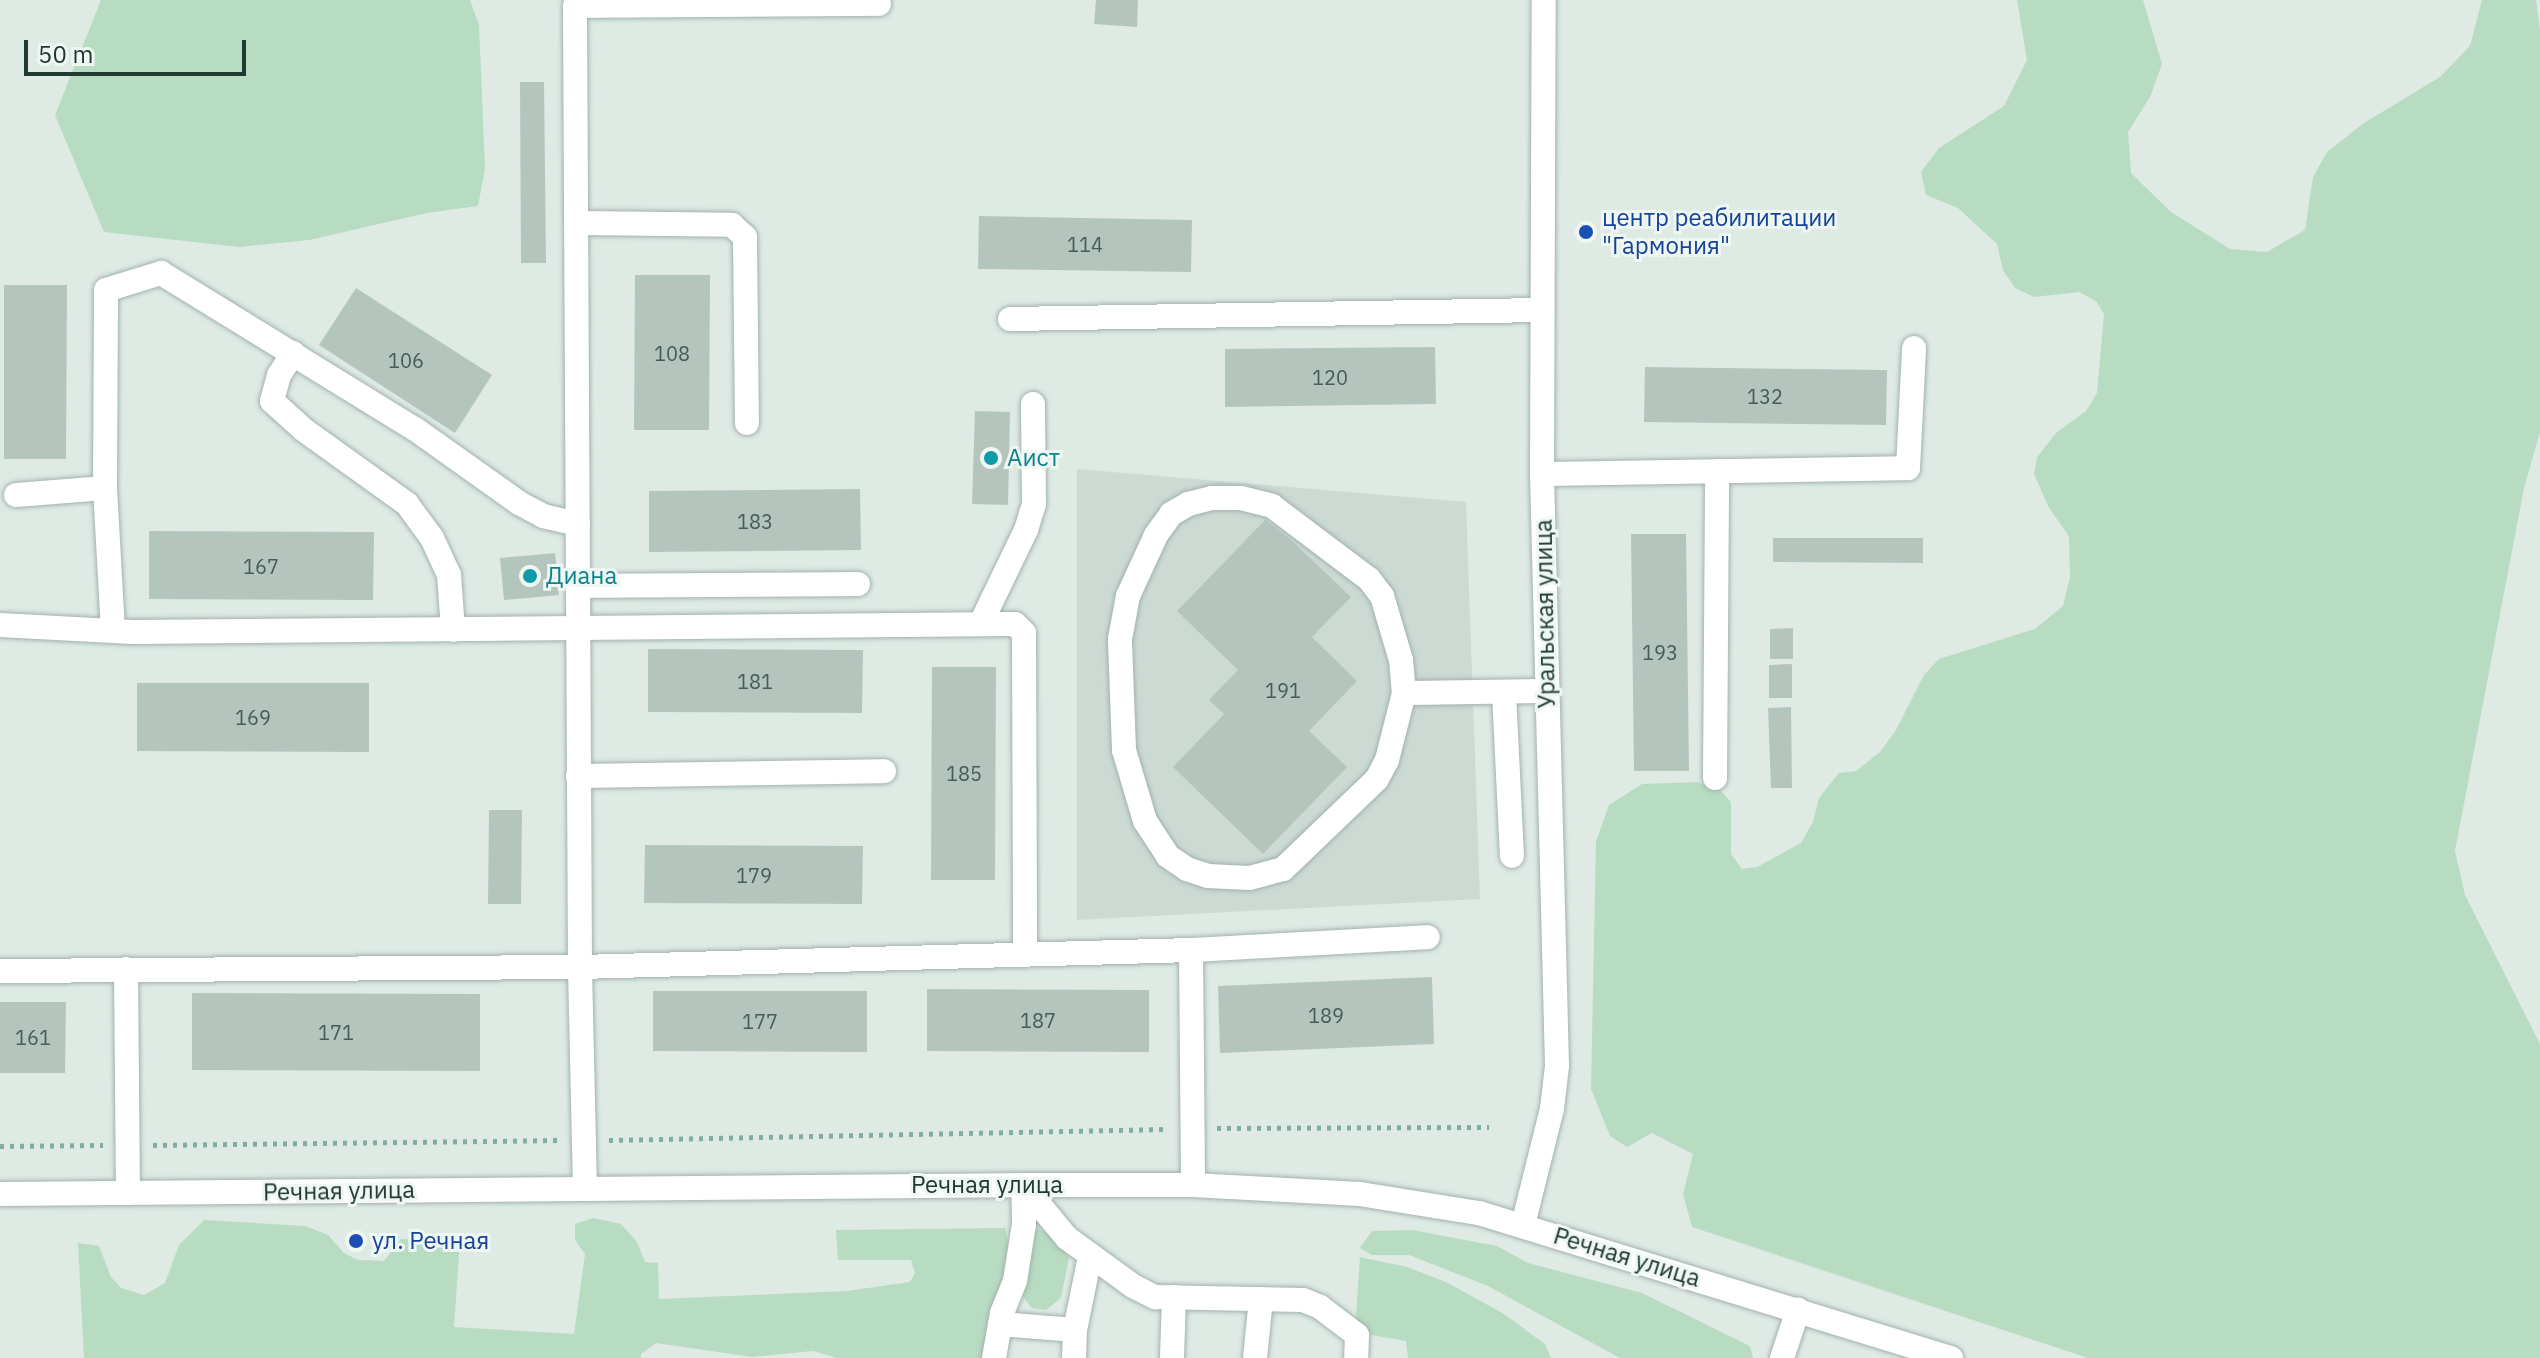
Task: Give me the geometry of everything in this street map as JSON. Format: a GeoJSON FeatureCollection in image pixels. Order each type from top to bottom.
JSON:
{"type":"FeatureCollection","features":[{"type":"Feature","properties":{"kind":"street","name":"Уральская улица"},"geometry":{"type":"LineString","coordinates":[[1523,1225],[1549,1122],[1557,1066],[1542,474],[1544,0]]}},
{"type":"Feature","properties":{"kind":"street"},"geometry":{"type":"LineString","coordinates":[[585,1189],[578,776],[579,223],[575,3],[879,4]]}},
{"type":"Feature","properties":{"kind":"street"},"geometry":{"type":"LineString","coordinates":[[579,223],[732,225],[745,237],[747,423]]}},
{"type":"Feature","properties":{"kind":"street"},"geometry":{"type":"LineString","coordinates":[[113,631],[105,488],[106,290],[161,273],[465,462],[519,503],[543,516],[578,524]]}},
{"type":"Feature","properties":{"kind":"street"},"geometry":{"type":"LineString","coordinates":[[1010,319],[1541,310]]}},
{"type":"Feature","properties":{"kind":"street"},"geometry":{"type":"LineString","coordinates":[[1542,474],[1908,468],[1914,348]]}},
{"type":"Feature","properties":{"kind":"street"},"geometry":{"type":"LineString","coordinates":[[293,353],[279,375],[272,401],[304,430],[407,504],[432,538],[449,575],[453,630]]}},
{"type":"Feature","properties":{"kind":"street"},"geometry":{"type":"LineString","coordinates":[[981,623],[1026,530],[1034,504],[1033,404]]}},
{"type":"Feature","properties":{"kind":"street"},"geometry":{"type":"LineString","coordinates":[[1715,778],[1717,471]]}},
{"type":"Feature","properties":{"kind":"street"},"geometry":{"type":"LineString","coordinates":[[16,495],[105,488]]}},
{"type":"Feature","properties":{"kind":"street"},"geometry":{"type":"LineString","coordinates":[[1212,498],[1241,498],[1272,506],[1369,579],[1382,596],[1401,660],[1404,693],[1392,745],[1377,779],[1283,869],[1249,878],[1208,876],[1187,869],[1168,856],[1145,821],[1124,750],[1120,639],[1128,596],[1156,535],[1171,514],[1188,504],[1212,498]]}},
{"type":"Feature","properties":{"kind":"street"},"geometry":{"type":"LineString","coordinates":[[578,586],[858,584]]}},
{"type":"Feature","properties":{"kind":"street"},"geometry":{"type":"LineString","coordinates":[[0,625],[113,631],[578,630],[1015,624],[1024,633],[1025,954]]}},
{"type":"Feature","properties":{"kind":"street"},"geometry":{"type":"LineString","coordinates":[[1404,693],[1547,691]]}},
{"type":"Feature","properties":{"kind":"street"},"geometry":{"type":"LineString","coordinates":[[1504,693],[1512,856]]}},
{"type":"Feature","properties":{"kind":"street"},"geometry":{"type":"LineString","coordinates":[[578,776],[884,771]]}},
{"type":"Feature","properties":{"kind":"street"},"geometry":{"type":"LineString","coordinates":[[0,971],[580,967],[1191,950],[1428,937]]}},
{"type":"Feature","properties":{"kind":"street"},"geometry":{"type":"LineString","coordinates":[[1191,950],[1193,1185]]}},
{"type":"Feature","properties":{"kind":"street"},"geometry":{"type":"LineString","coordinates":[[126,969],[128,1193]]}},
{"type":"Feature","properties":{"kind":"street"},"geometry":{"type":"LineString","coordinates":[[1023,1185],[1067,1238],[1133,1286],[1155,1297],[1303,1300],[1320,1307],[1357,1335],[1356,1358]]}},
{"type":"Feature","properties":{"kind":"street"},"geometry":{"type":"LineString","coordinates":[[994,1358],[1020,1253],[1024,1224],[1023,1185]]}},
{"type":"Feature","properties":{"kind":"street","name":"Речная улица"},"geometry":{"type":"LineString","coordinates":[[0,1194],[1023,1185],[1291,1188],[1422,1201],[1523,1225],[1951,1358]]}},
{"type":"Feature","properties":{"kind":"street"},"geometry":{"type":"LineString","coordinates":[[1074,1358],[1075,1330],[1090,1256]]}},
{"type":"Feature","properties":{"kind":"street"},"geometry":{"type":"LineString","coordinates":[[1172,1358],[1174,1297]]}},
{"type":"Feature","properties":{"kind":"street"},"geometry":{"type":"LineString","coordinates":[[1255,1358],[1261,1299]]}},
{"type":"Feature","properties":{"kind":"street"},"geometry":{"type":"LineString","coordinates":[[1782,1358],[1798,1310]]}},
{"type":"Feature","properties":{"kind":"street"},"geometry":{"type":"LineString","coordinates":[[1000,1324],[1075,1330]]}},
{"type":"Feature","properties":{"kind":"path"},"geometry":{"type":"LineString","coordinates":[[0,1146],[582,1140],[1192,1128],[1489,1127]]}},
{"type":"Feature","properties":{"kind":"shaded area"},"geometry":{"type":"Polygon","coordinates":[[[1077,469],[1466,502],[1480,899],[1077,920],[1077,469]]]}},
{"type":"Feature","properties":{"kind":"green space"},"geometry":{"type":"Polygon","coordinates":[[[101,0],[470,0],[479,25],[485,169],[478,206],[427,213],[309,240],[239,247],[104,232],[55,115],[101,0]]]}},
{"type":"Feature","properties":{"kind":"green space"},"geometry":{"type":"Polygon","coordinates":[[[2017,0],[2143,0],[2162,64],[2150,97],[2128,132],[2131,173],[2171,212],[2230,249],[2267,252],[2305,230],[2313,177],[2327,152],[2364,123],[2440,77],[2470,46],[2482,0],[2536,0],[2540,30],[2540,432],[2524,488],[2455,851],[2465,895],[2540,1044],[2540,1358],[2088,1358],[1692,1227],[1683,1194],[1693,1154],[1652,1133],[1627,1147],[1610,1136],[1591,1089],[1596,841],[1609,805],[1642,784],[1697,782],[1719,789],[1731,802],[1731,854],[1742,869],[1757,867],[1801,843],[1813,822],[1819,798],[1839,773],[1856,771],[1880,752],[1896,730],[1924,675],[1939,659],[2035,629],[2063,606],[2070,577],[2069,536],[2049,508],[2034,474],[2037,457],[2056,433],[2086,411],[2097,393],[2104,314],[2096,301],[2079,292],[2034,297],[2015,288],[2003,270],[1997,244],[1958,208],[1926,195],[1921,172],[1939,148],[2004,106],[2027,60],[2017,0]]]}},
{"type":"Feature","properties":{"kind":"green space"},"geometry":{"type":"Polygon","coordinates":[[[593,1218],[621,1224],[637,1242],[645,1262],[658,1263],[659,1299],[847,1291],[910,1282],[915,1273],[911,1260],[838,1260],[836,1230],[1005,1228],[1008,1242],[1006,1268],[995,1300],[986,1358],[837,1358],[813,1351],[752,1357],[656,1343],[641,1354],[641,1358],[84,1358],[78,1243],[99,1246],[111,1277],[121,1288],[144,1295],[165,1283],[179,1245],[204,1220],[305,1226],[328,1235],[344,1253],[358,1260],[384,1261],[401,1239],[460,1241],[454,1327],[574,1334],[585,1254],[575,1240],[575,1224],[593,1218]]]}},
{"type":"Feature","properties":{"kind":"green space"},"geometry":{"type":"Polygon","coordinates":[[[1034,1227],[1050,1234],[1069,1258],[1061,1298],[1046,1310],[1032,1308],[1023,1297],[1034,1227]]]}},
{"type":"Feature","properties":{"kind":"green space"},"geometry":{"type":"Polygon","coordinates":[[[1412,1230],[1497,1246],[1528,1263],[1642,1293],[1750,1346],[1753,1358],[1620,1358],[1488,1286],[1409,1255],[1372,1255],[1360,1248],[1372,1231],[1412,1230]]]}},
{"type":"Feature","properties":{"kind":"green space"},"geometry":{"type":"Polygon","coordinates":[[[1360,1257],[1407,1267],[1448,1283],[1504,1314],[1545,1344],[1551,1358],[1408,1358],[1406,1341],[1365,1334],[1356,1317],[1360,1257]]]}},
{"type":"Feature","properties":{"kind":"building"},"geometry":{"type":"Polygon","coordinates":[[[1096,0],[1138,0],[1137,27],[1094,24],[1096,0]]]}},
{"type":"Feature","properties":{"kind":"building"},"geometry":{"type":"Polygon","coordinates":[[[520,82],[544,82],[546,263],[521,263],[520,82]]]}},
{"type":"Feature","properties":{"kind":"building"},"geometry":{"type":"Polygon","coordinates":[[[979,216],[1192,220],[1191,272],[978,269],[979,216]]]}},
{"type":"Feature","properties":{"kind":"building"},"geometry":{"type":"Polygon","coordinates":[[[635,275],[710,275],[709,430],[634,430],[635,275]]]}},
{"type":"Feature","properties":{"kind":"building"},"geometry":{"type":"Polygon","coordinates":[[[4,285],[67,285],[66,459],[4,459],[4,285]]]}},
{"type":"Feature","properties":{"kind":"building"},"geometry":{"type":"Polygon","coordinates":[[[356,288],[492,375],[455,433],[319,345],[356,288]]]}},
{"type":"Feature","properties":{"kind":"building"},"geometry":{"type":"Polygon","coordinates":[[[1435,347],[1436,404],[1225,407],[1225,349],[1435,347]]]}},
{"type":"Feature","properties":{"kind":"building"},"geometry":{"type":"Polygon","coordinates":[[[1645,367],[1887,370],[1886,425],[1644,422],[1645,367]]]}},
{"type":"Feature","properties":{"kind":"building","name":"Аист"},"geometry":{"type":"Polygon","coordinates":[[[975,411],[1010,412],[1008,505],[972,504],[975,411]]]}},
{"type":"Feature","properties":{"kind":"building"},"geometry":{"type":"Polygon","coordinates":[[[860,489],[861,550],[649,552],[649,491],[860,489]]]}},
{"type":"Feature","properties":{"kind":"building"},"geometry":{"type":"Polygon","coordinates":[[[1265,520],[1290,539],[1351,597],[1312,637],[1357,681],[1309,731],[1347,767],[1263,854],[1173,767],[1224,714],[1209,700],[1238,670],[1177,611],[1265,520]]]}},
{"type":"Feature","properties":{"kind":"building"},"geometry":{"type":"Polygon","coordinates":[[[149,531],[374,532],[373,600],[149,599],[149,531]]]}},
{"type":"Feature","properties":{"kind":"building"},"geometry":{"type":"Polygon","coordinates":[[[1631,534],[1686,534],[1689,771],[1634,771],[1631,534]]]}},
{"type":"Feature","properties":{"kind":"building"},"geometry":{"type":"Polygon","coordinates":[[[1773,538],[1923,538],[1923,563],[1773,562],[1773,538]]]}},
{"type":"Feature","properties":{"kind":"building","name":"Диана"},"geometry":{"type":"Polygon","coordinates":[[[555,553],[559,595],[504,600],[500,558],[555,553]]]}},
{"type":"Feature","properties":{"kind":"building"},"geometry":{"type":"Polygon","coordinates":[[[1793,628],[1793,659],[1770,659],[1770,629],[1793,628]]]}},
{"type":"Feature","properties":{"kind":"building"},"geometry":{"type":"Polygon","coordinates":[[[648,649],[863,650],[862,713],[648,712],[648,649]]]}},
{"type":"Feature","properties":{"kind":"building"},"geometry":{"type":"Polygon","coordinates":[[[1792,664],[1792,698],[1769,698],[1769,665],[1792,664]]]}},
{"type":"Feature","properties":{"kind":"building"},"geometry":{"type":"Polygon","coordinates":[[[932,667],[996,667],[995,880],[931,880],[932,667]]]}},
{"type":"Feature","properties":{"kind":"building"},"geometry":{"type":"Polygon","coordinates":[[[137,683],[369,683],[369,752],[137,751],[137,683]]]}},
{"type":"Feature","properties":{"kind":"building"},"geometry":{"type":"Polygon","coordinates":[[[1791,707],[1792,788],[1771,788],[1768,708],[1791,707]]]}},
{"type":"Feature","properties":{"kind":"building"},"geometry":{"type":"Polygon","coordinates":[[[489,810],[522,810],[521,904],[488,904],[489,810]]]}},
{"type":"Feature","properties":{"kind":"building"},"geometry":{"type":"Polygon","coordinates":[[[645,845],[863,846],[862,904],[644,903],[645,845]]]}},
{"type":"Feature","properties":{"kind":"building"},"geometry":{"type":"Polygon","coordinates":[[[1432,977],[1434,1044],[1220,1053],[1218,986],[1432,977]]]}},
{"type":"Feature","properties":{"kind":"building"},"geometry":{"type":"Polygon","coordinates":[[[927,989],[1149,990],[1149,1052],[927,1051],[927,989]]]}},
{"type":"Feature","properties":{"kind":"building"},"geometry":{"type":"Polygon","coordinates":[[[653,991],[867,991],[867,1052],[653,1051],[653,991]]]}},
{"type":"Feature","properties":{"kind":"building"},"geometry":{"type":"Polygon","coordinates":[[[192,993],[480,994],[480,1071],[192,1070],[192,993]]]}},
{"type":"Feature","properties":{"kind":"building"},"geometry":{"type":"Polygon","coordinates":[[[0,1002],[66,1002],[65,1073],[0,1073],[0,1002]]]}},
{"type":"Feature","properties":{"kind":"place","name":"центр реабилитации \"Гармония\""},"geometry":{"type":"Point","coordinates":[1586,232]}},
{"type":"Feature","properties":{"kind":"place","name":"Аист"},"geometry":{"type":"Point","coordinates":[991,458]}},
{"type":"Feature","properties":{"kind":"place","name":"Диана"},"geometry":{"type":"Point","coordinates":[530,576]}},
{"type":"Feature","properties":{"kind":"place","name":"ул. Речная"},"geometry":{"type":"Point","coordinates":[356,1241]}}]}
